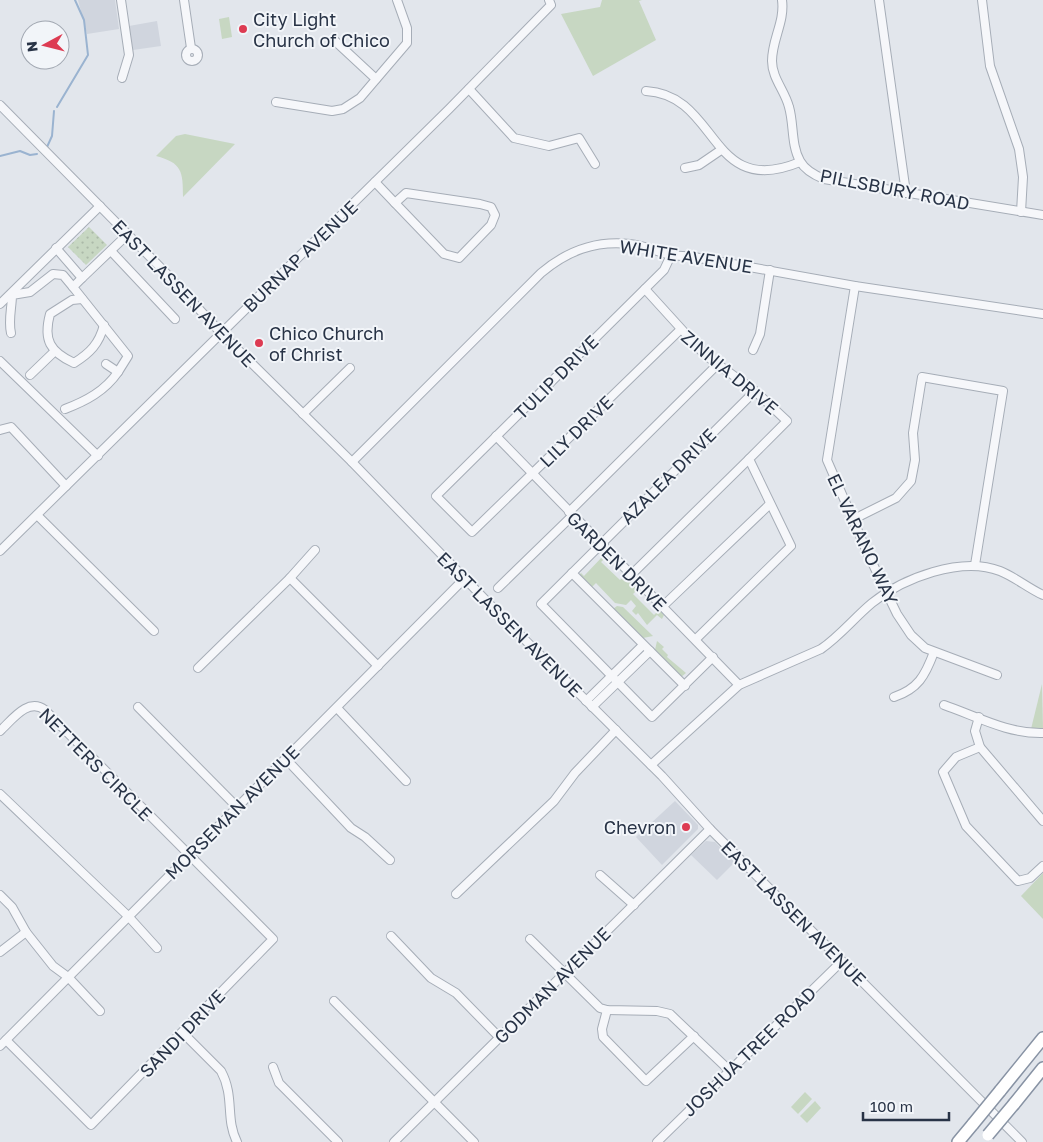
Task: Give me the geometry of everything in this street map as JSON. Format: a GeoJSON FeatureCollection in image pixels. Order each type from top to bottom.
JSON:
{"type":"FeatureCollection","features":[{"type":"Feature","properties":{"kind":"highway"},"geometry":{"type":"LineString","coordinates":[[958,1142],[1043,1038]]}},
{"type":"Feature","properties":{"kind":"highway"},"geometry":{"type":"LineString","coordinates":[[985,1139],[1043,1068]]}},
{"type":"Feature","properties":{"kind":"street"},"geometry":{"type":"LineString","coordinates":[[121,0],[129,55],[122,78]]}},
{"type":"Feature","properties":{"kind":"street"},"geometry":{"type":"LineString","coordinates":[[184,0],[191,45]]}},
{"type":"Feature","properties":{"kind":"street"},"geometry":{"type":"LineString","coordinates":[[276,102],[320,110],[342,109],[360,98],[407,43],[408,28],[397,0]]}},
{"type":"Feature","properties":{"kind":"street","name":"BURNAP AVENUE"},"geometry":{"type":"LineString","coordinates":[[0,551],[469,89],[551,5],[549,0]]}},
{"type":"Feature","properties":{"kind":"street","name":"PILLSBURY ROAD"},"geometry":{"type":"LineString","coordinates":[[782,0],[782,21],[772,56],[772,64],[775,79],[789,106],[800,162],[806,169],[824,180],[1043,215]]}},
{"type":"Feature","properties":{"kind":"street"},"geometry":{"type":"LineString","coordinates":[[880,0],[906,193]]}},
{"type":"Feature","properties":{"kind":"street"},"geometry":{"type":"LineString","coordinates":[[982,0],[990,66],[1019,150],[1023,177],[1021,212]]}},
{"type":"Feature","properties":{"kind":"street"},"geometry":{"type":"LineString","coordinates":[[334,40],[376,79]]}},
{"type":"Feature","properties":{"kind":"street"},"geometry":{"type":"LineString","coordinates":[[469,89],[514,138],[549,146],[578,138],[595,164]]}},
{"type":"Feature","properties":{"kind":"street"},"geometry":{"type":"LineString","coordinates":[[646,91],[658,92],[678,100],[702,123],[721,150],[737,163],[758,170],[779,169],[800,162]]}},
{"type":"Feature","properties":{"kind":"street","name":"EAST LASSEN AVENUE"},"geometry":{"type":"LineString","coordinates":[[0,105],[128,234],[221,333],[352,462],[464,579],[651,765],[710,828],[1022,1142]]}},
{"type":"Feature","properties":{"kind":"street"},"geometry":{"type":"LineString","coordinates":[[685,168],[698,165],[721,150]]}},
{"type":"Feature","properties":{"kind":"street"},"geometry":{"type":"LineString","coordinates":[[376,182],[395,203],[444,254],[459,258],[492,225],[495,215],[491,207],[480,204],[406,193],[395,203]]}},
{"type":"Feature","properties":{"kind":"street"},"geometry":{"type":"LineString","coordinates":[[0,304],[12,295],[56,248],[100,206]]}},
{"type":"Feature","properties":{"kind":"street"},"geometry":{"type":"LineString","coordinates":[[73,287],[128,234]]}},
{"type":"Feature","properties":{"kind":"street","name":"WHITE AVENUE"},"geometry":{"type":"LineString","coordinates":[[352,462],[541,273],[573,251],[599,244],[630,244],[671,255],[770,270],[855,286],[1043,314]]}},
{"type":"Feature","properties":{"kind":"street"},"geometry":{"type":"LineString","coordinates":[[56,248],[82,278]]}},
{"type":"Feature","properties":{"kind":"street"},"geometry":{"type":"LineString","coordinates":[[111,251],[175,319]]}},
{"type":"Feature","properties":{"kind":"street","name":"TULIP DRIVE"},"geometry":{"type":"LineString","coordinates":[[472,532],[436,496],[664,270],[671,255]]}},
{"type":"Feature","properties":{"kind":"street"},"geometry":{"type":"LineString","coordinates":[[753,350],[760,334],[770,270]]}},
{"type":"Feature","properties":{"kind":"street"},"geometry":{"type":"LineString","coordinates":[[12,295],[30,292],[53,274],[63,275],[128,356],[110,383],[97,393],[65,409]]}},
{"type":"Feature","properties":{"kind":"street","name":"EL VARANO WAY"},"geometry":{"type":"LineString","coordinates":[[855,286],[827,460],[852,520],[911,635],[925,648],[997,675]]}},
{"type":"Feature","properties":{"kind":"street","name":"ZINNIA DRIVE"},"geometry":{"type":"LineString","coordinates":[[645,289],[680,330],[716,366],[755,391],[787,421],[749,459]]}},
{"type":"Feature","properties":{"kind":"street"},"geometry":{"type":"LineString","coordinates":[[11,333],[9,317],[13,302],[12,295]]}},
{"type":"Feature","properties":{"kind":"street"},"geometry":{"type":"LineString","coordinates":[[82,299],[72,300],[50,314],[46,328],[49,342],[59,356],[74,363],[89,354],[100,339],[104,326]]}},
{"type":"Feature","properties":{"kind":"street","name":"LILY DRIVE"},"geometry":{"type":"LineString","coordinates":[[472,532],[680,330]]}},
{"type":"Feature","properties":{"kind":"street"},"geometry":{"type":"LineString","coordinates":[[30,374],[55,351]]}},
{"type":"Feature","properties":{"kind":"street"},"geometry":{"type":"LineString","coordinates":[[0,361],[98,456]]}},
{"type":"Feature","properties":{"kind":"street"},"geometry":{"type":"LineString","coordinates":[[106,364],[118,372]]}},
{"type":"Feature","properties":{"kind":"street"},"geometry":{"type":"LineString","coordinates":[[498,588],[716,366]]}},
{"type":"Feature","properties":{"kind":"street"},"geometry":{"type":"LineString","coordinates":[[303,414],[350,368]]}},
{"type":"Feature","properties":{"kind":"street"},"geometry":{"type":"LineString","coordinates":[[852,520],[896,498],[911,481],[915,460],[913,433],[922,377],[1003,391],[975,565]]}},
{"type":"Feature","properties":{"kind":"street","name":"AZALEA DRIVE"},"geometry":{"type":"LineString","coordinates":[[612,676],[541,604],[600,543],[755,391]]}},
{"type":"Feature","properties":{"kind":"street"},"geometry":{"type":"LineString","coordinates":[[0,430],[11,427],[66,486]]}},
{"type":"Feature","properties":{"kind":"street","name":"GARDEN DRIVE"},"geometry":{"type":"LineString","coordinates":[[496,436],[570,514],[739,685]]}},
{"type":"Feature","properties":{"kind":"street"},"geometry":{"type":"LineString","coordinates":[[631,575],[749,459],[791,546],[696,640]]}},
{"type":"Feature","properties":{"kind":"street"},"geometry":{"type":"LineString","coordinates":[[663,606],[770,504]]}},
{"type":"Feature","properties":{"kind":"street"},"geometry":{"type":"LineString","coordinates":[[37,515],[154,631]]}},
{"type":"Feature","properties":{"kind":"street"},"geometry":{"type":"LineString","coordinates":[[198,668],[290,578],[315,550]]}},
{"type":"Feature","properties":{"kind":"street"},"geometry":{"type":"LineString","coordinates":[[651,765],[739,685],[821,649],[873,602],[940,569],[975,565],[999,571],[1043,594]]}},
{"type":"Feature","properties":{"kind":"street"},"geometry":{"type":"LineString","coordinates":[[572,573],[685,686]]}},
{"type":"Feature","properties":{"kind":"street"},"geometry":{"type":"LineString","coordinates":[[290,578],[378,666]]}},
{"type":"Feature","properties":{"kind":"street","name":"MORSEMAN AVENUE"},"geometry":{"type":"LineString","coordinates":[[3,1043],[464,579]]}},
{"type":"Feature","properties":{"kind":"street"},"geometry":{"type":"LineString","coordinates":[[586,701],[643,645]]}},
{"type":"Feature","properties":{"kind":"street"},"geometry":{"type":"LineString","coordinates":[[592,707],[650,651]]}},
{"type":"Feature","properties":{"kind":"street"},"geometry":{"type":"LineString","coordinates":[[894,698],[916,686],[934,652]]}},
{"type":"Feature","properties":{"kind":"street"},"geometry":{"type":"LineString","coordinates":[[612,676],[652,717],[713,657]]}},
{"type":"Feature","properties":{"kind":"street"},"geometry":{"type":"LineString","coordinates":[[944,704],[1026,734],[1043,733]]}},
{"type":"Feature","properties":{"kind":"street","name":"NETTERS CIRCLE"},"geometry":{"type":"LineString","coordinates":[[0,731],[28,707],[33,705],[42,708],[188,856]]}},
{"type":"Feature","properties":{"kind":"street"},"geometry":{"type":"LineString","coordinates":[[138,707],[237,807]]}},
{"type":"Feature","properties":{"kind":"street"},"geometry":{"type":"LineString","coordinates":[[337,708],[406,781]]}},
{"type":"Feature","properties":{"kind":"street"},"geometry":{"type":"LineString","coordinates":[[979,717],[975,732],[980,747],[1043,821]]}},
{"type":"Feature","properties":{"kind":"street"},"geometry":{"type":"LineString","coordinates":[[456,894],[554,801],[575,774],[616,730]]}},
{"type":"Feature","properties":{"kind":"street"},"geometry":{"type":"LineString","coordinates":[[980,747],[956,757],[944,772],[966,826],[1018,881],[1030,878],[1043,866]]}},
{"type":"Feature","properties":{"kind":"street"},"geometry":{"type":"LineString","coordinates":[[286,759],[352,828],[390,860]]}},
{"type":"Feature","properties":{"kind":"street"},"geometry":{"type":"LineString","coordinates":[[0,794],[128,916],[157,948]]}},
{"type":"Feature","properties":{"kind":"street","name":"GODMAN AVENUE"},"geometry":{"type":"LineString","coordinates":[[394,1142],[710,828]]}},
{"type":"Feature","properties":{"kind":"street","name":"SANDI DRIVE"},"geometry":{"type":"LineString","coordinates":[[3,1043],[91,1125],[183,1033],[273,939],[188,856]]}},
{"type":"Feature","properties":{"kind":"street"},"geometry":{"type":"LineString","coordinates":[[600,875],[634,905]]}},
{"type":"Feature","properties":{"kind":"street"},"geometry":{"type":"LineString","coordinates":[[0,895],[12,907],[26,932],[53,966],[68,977],[100,1011]]}},
{"type":"Feature","properties":{"kind":"street"},"geometry":{"type":"LineString","coordinates":[[0,952],[26,932]]}},
{"type":"Feature","properties":{"kind":"street"},"geometry":{"type":"LineString","coordinates":[[391,936],[432,978],[456,993],[499,1037]]}},
{"type":"Feature","properties":{"kind":"street"},"geometry":{"type":"LineString","coordinates":[[530,939],[600,1008],[607,1010],[657,1011],[670,1014],[729,1070]]}},
{"type":"Feature","properties":{"kind":"street","name":"JOSHUA TREE ROAD"},"geometry":{"type":"LineString","coordinates":[[658,1142],[729,1070],[842,961]]}},
{"type":"Feature","properties":{"kind":"street"},"geometry":{"type":"LineString","coordinates":[[334,1001],[474,1142]]}},
{"type":"Feature","properties":{"kind":"street"},"geometry":{"type":"LineString","coordinates":[[607,1010],[602,1029],[603,1037],[646,1081],[694,1036]]}},
{"type":"Feature","properties":{"kind":"street"},"geometry":{"type":"LineString","coordinates":[[183,1033],[221,1072],[225,1079],[230,1096],[230,1121],[237,1142]]}},
{"type":"Feature","properties":{"kind":"street"},"geometry":{"type":"LineString","coordinates":[[273,1067],[279,1083],[338,1142]]}},
{"type":"Feature","properties":{"kind":"shaded area"},"geometry":{"type":"Polygon","coordinates":[[[78,0],[115,0],[119,29],[87,34],[78,0]]]}},
{"type":"Feature","properties":{"kind":"shaded area"},"geometry":{"type":"Polygon","coordinates":[[[157,21],[161,46],[133,50],[129,26],[157,21]]]}},
{"type":"Feature","properties":{"kind":"shaded area"},"geometry":{"type":"Polygon","coordinates":[[[675,801],[698,825],[698,829],[662,865],[636,837],[675,801]]]}},
{"type":"Feature","properties":{"kind":"shaded area"},"geometry":{"type":"Polygon","coordinates":[[[706,841],[715,842],[735,862],[717,880],[691,855],[706,841]]]}},
{"type":"Feature","properties":{"kind":"green space"},"geometry":{"type":"Polygon","coordinates":[[[602,0],[642,0],[639,1],[656,40],[593,76],[561,14],[600,7],[602,0]]]}},
{"type":"Feature","properties":{"kind":"green space"},"geometry":{"type":"Polygon","coordinates":[[[229,17],[232,37],[222,39],[219,19],[229,17]]]}},
{"type":"Feature","properties":{"kind":"green space"},"geometry":{"type":"Polygon","coordinates":[[[185,134],[235,144],[183,197],[179,169],[171,162],[156,156],[176,136],[185,134]]]}},
{"type":"Feature","properties":{"kind":"green space"},"geometry":{"type":"Polygon","coordinates":[[[89,227],[107,245],[86,265],[68,247],[89,227]]]}},
{"type":"Feature","properties":{"kind":"green space"},"geometry":{"type":"Polygon","coordinates":[[[604,555],[606,557],[601,562],[620,580],[625,576],[638,589],[633,594],[654,615],[659,610],[664,615],[662,619],[657,615],[647,625],[638,613],[636,615],[632,611],[636,606],[631,600],[626,605],[615,603],[596,583],[592,587],[579,575],[581,573],[584,576],[604,555]]]}},
{"type":"Feature","properties":{"kind":"green space"},"geometry":{"type":"Polygon","coordinates":[[[617,606],[623,607],[653,636],[643,638],[613,609],[617,606]]]}},
{"type":"Feature","properties":{"kind":"green space"},"geometry":{"type":"Polygon","coordinates":[[[657,641],[664,647],[662,649],[668,655],[667,657],[686,673],[681,677],[655,650],[657,641]]]}},
{"type":"Feature","properties":{"kind":"green space"},"geometry":{"type":"Polygon","coordinates":[[[1042,684],[1043,729],[1031,729],[1042,684]]]}},
{"type":"Feature","properties":{"kind":"green space"},"geometry":{"type":"Polygon","coordinates":[[[1043,873],[1043,919],[1021,896],[1043,873]]]}},
{"type":"Feature","properties":{"kind":"green space"},"geometry":{"type":"Polygon","coordinates":[[[805,1092],[812,1099],[798,1114],[791,1107],[805,1092]]]}},
{"type":"Feature","properties":{"kind":"green space"},"geometry":{"type":"Polygon","coordinates":[[[815,1101],[821,1108],[807,1123],[800,1116],[815,1101]]]}},
{"type":"Feature","properties":{"kind":"waterway"},"geometry":{"type":"LineString","coordinates":[[57,107],[88,55],[84,20],[75,0]]}},
{"type":"Feature","properties":{"kind":"waterway"},"geometry":{"type":"LineString","coordinates":[[47,147],[52,136],[54,111]]}},
{"type":"Feature","properties":{"kind":"waterway"},"geometry":{"type":"LineString","coordinates":[[0,156],[20,151],[30,155],[37,154]]}},
{"type":"Feature","properties":{"kind":"place","name":"City Light Church of Chico"},"geometry":{"type":"Point","coordinates":[243,29]}},
{"type":"Feature","properties":{"kind":"place","name":"Chico Church of Christ"},"geometry":{"type":"Point","coordinates":[259,343]}},
{"type":"Feature","properties":{"kind":"place","name":"Chevron"},"geometry":{"type":"Point","coordinates":[686,827]}}]}
